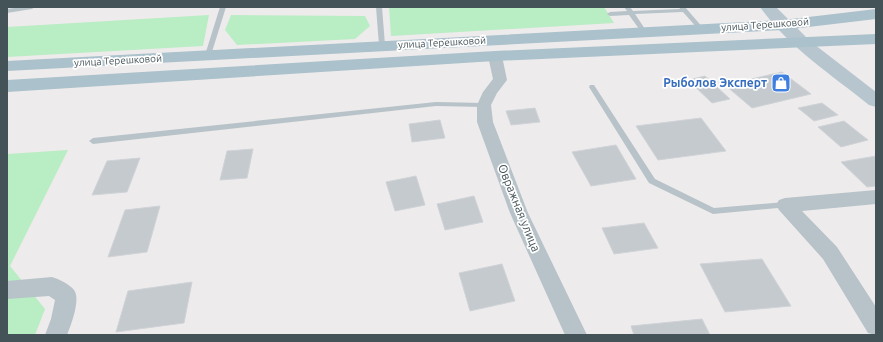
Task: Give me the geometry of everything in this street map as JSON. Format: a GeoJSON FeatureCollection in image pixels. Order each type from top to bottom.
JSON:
{"type":"FeatureCollection","features":[{"type":"Feature","properties":{"kind":"main road"},"geometry":{"type":"LineString","coordinates":[[768,7],[783,25],[802,42],[876,101]]}},
{"type":"Feature","properties":{"kind":"main road"},"geometry":{"type":"LineString","coordinates":[[783,25],[787,16],[786,7]]}},
{"type":"Feature","properties":{"kind":"main road","name":"улица Терешковой"},"geometry":{"type":"LineString","coordinates":[[7,66],[783,25],[876,14]]}},
{"type":"Feature","properties":{"kind":"main road","name":"улица Терешковой"},"geometry":{"type":"LineString","coordinates":[[7,86],[495,56],[876,38]]}},
{"type":"Feature","properties":{"kind":"street"},"geometry":{"type":"LineString","coordinates":[[484,105],[490,92],[500,80],[495,56]]}},
{"type":"Feature","properties":{"kind":"street","name":"Овражная улица"},"geometry":{"type":"LineString","coordinates":[[484,105],[485,122],[519,213],[576,335]]}},
{"type":"Feature","properties":{"kind":"street"},"geometry":{"type":"LineString","coordinates":[[785,205],[876,196]]}},
{"type":"Feature","properties":{"kind":"street"},"geometry":{"type":"LineString","coordinates":[[785,205],[830,253],[876,326]]}},
{"type":"Feature","properties":{"kind":"street"},"geometry":{"type":"LineString","coordinates":[[7,290],[52,286],[66,296],[62,319],[56,335]]}},
{"type":"Feature","properties":{"kind":"lane"},"geometry":{"type":"LineString","coordinates":[[7,11],[32,7]]}},
{"type":"Feature","properties":{"kind":"lane"},"geometry":{"type":"LineString","coordinates":[[208,55],[223,7]]}},
{"type":"Feature","properties":{"kind":"lane"},"geometry":{"type":"LineString","coordinates":[[379,7],[382,45]]}},
{"type":"Feature","properties":{"kind":"lane"},"geometry":{"type":"LineString","coordinates":[[627,7],[644,32]]}},
{"type":"Feature","properties":{"kind":"lane"},"geometry":{"type":"LineString","coordinates":[[610,14],[683,8],[701,29]]}},
{"type":"Feature","properties":{"kind":"lane"},"geometry":{"type":"LineString","coordinates":[[592,87],[652,181],[713,211],[785,205]]}},
{"type":"Feature","properties":{"kind":"lane"},"geometry":{"type":"LineString","coordinates":[[93,141],[436,104],[484,105]]}},
{"type":"Feature","properties":{"kind":"green space"},"geometry":{"type":"Polygon","coordinates":[[[389,7],[604,7],[614,23],[391,36],[389,7]]]}},
{"type":"Feature","properties":{"kind":"green space"},"geometry":{"type":"Polygon","coordinates":[[[209,15],[203,46],[7,57],[7,27],[209,15]]]}},
{"type":"Feature","properties":{"kind":"green space"},"geometry":{"type":"Polygon","coordinates":[[[231,15],[365,16],[370,26],[355,39],[237,45],[225,30],[231,15]]]}},
{"type":"Feature","properties":{"kind":"green space"},"geometry":{"type":"Polygon","coordinates":[[[68,150],[10,266],[45,309],[35,335],[7,335],[7,154],[68,150]]]}},
{"type":"Feature","properties":{"kind":"building"},"geometry":{"type":"Polygon","coordinates":[[[782,72],[811,94],[752,108],[725,85],[782,72]]]}},
{"type":"Feature","properties":{"kind":"building"},"geometry":{"type":"Polygon","coordinates":[[[705,76],[730,99],[712,103],[688,80],[705,76]]]}},
{"type":"Feature","properties":{"kind":"building"},"geometry":{"type":"Polygon","coordinates":[[[822,103],[838,115],[814,121],[798,108],[822,103]]]}},
{"type":"Feature","properties":{"kind":"building"},"geometry":{"type":"Polygon","coordinates":[[[535,108],[540,122],[511,125],[506,111],[535,108]]]}},
{"type":"Feature","properties":{"kind":"building"},"geometry":{"type":"Polygon","coordinates":[[[701,118],[726,151],[658,160],[636,126],[701,118]]]}},
{"type":"Feature","properties":{"kind":"building"},"geometry":{"type":"Polygon","coordinates":[[[440,120],[445,138],[412,142],[409,124],[440,120]]]}},
{"type":"Feature","properties":{"kind":"building"},"geometry":{"type":"Polygon","coordinates":[[[844,121],[868,140],[841,147],[818,127],[844,121]]]}},
{"type":"Feature","properties":{"kind":"building"},"geometry":{"type":"Polygon","coordinates":[[[616,145],[636,179],[591,186],[572,152],[616,145]]]}},
{"type":"Feature","properties":{"kind":"building"},"geometry":{"type":"Polygon","coordinates":[[[253,149],[247,178],[220,180],[227,151],[253,149]]]}},
{"type":"Feature","properties":{"kind":"building"},"geometry":{"type":"Polygon","coordinates":[[[876,156],[876,186],[867,187],[841,162],[876,156]]]}},
{"type":"Feature","properties":{"kind":"building"},"geometry":{"type":"Polygon","coordinates":[[[140,158],[127,192],[92,195],[107,161],[140,158]]]}},
{"type":"Feature","properties":{"kind":"building"},"geometry":{"type":"Polygon","coordinates":[[[416,176],[425,205],[395,211],[386,182],[416,176]]]}},
{"type":"Feature","properties":{"kind":"building"},"geometry":{"type":"Polygon","coordinates":[[[474,196],[483,222],[445,230],[437,204],[474,196]]]}},
{"type":"Feature","properties":{"kind":"building"},"geometry":{"type":"Polygon","coordinates":[[[160,206],[147,252],[108,257],[125,210],[160,206]]]}},
{"type":"Feature","properties":{"kind":"building"},"geometry":{"type":"Polygon","coordinates":[[[644,223],[658,248],[614,254],[602,228],[644,223]]]}},
{"type":"Feature","properties":{"kind":"building"},"geometry":{"type":"Polygon","coordinates":[[[762,259],[791,306],[725,312],[700,264],[762,259]]]}},
{"type":"Feature","properties":{"kind":"building"},"geometry":{"type":"Polygon","coordinates":[[[502,264],[515,301],[470,311],[459,273],[502,264]]]}},
{"type":"Feature","properties":{"kind":"building"},"geometry":{"type":"Polygon","coordinates":[[[192,282],[184,323],[116,332],[128,291],[192,282]]]}},
{"type":"Feature","properties":{"kind":"building"},"geometry":{"type":"Polygon","coordinates":[[[702,319],[710,335],[634,335],[631,326],[702,319]]]}},
{"type":"Feature","properties":{"kind":"place","name":"Рыболов Эксперт"},"geometry":{"type":"Point","coordinates":[781,83]}}]}
